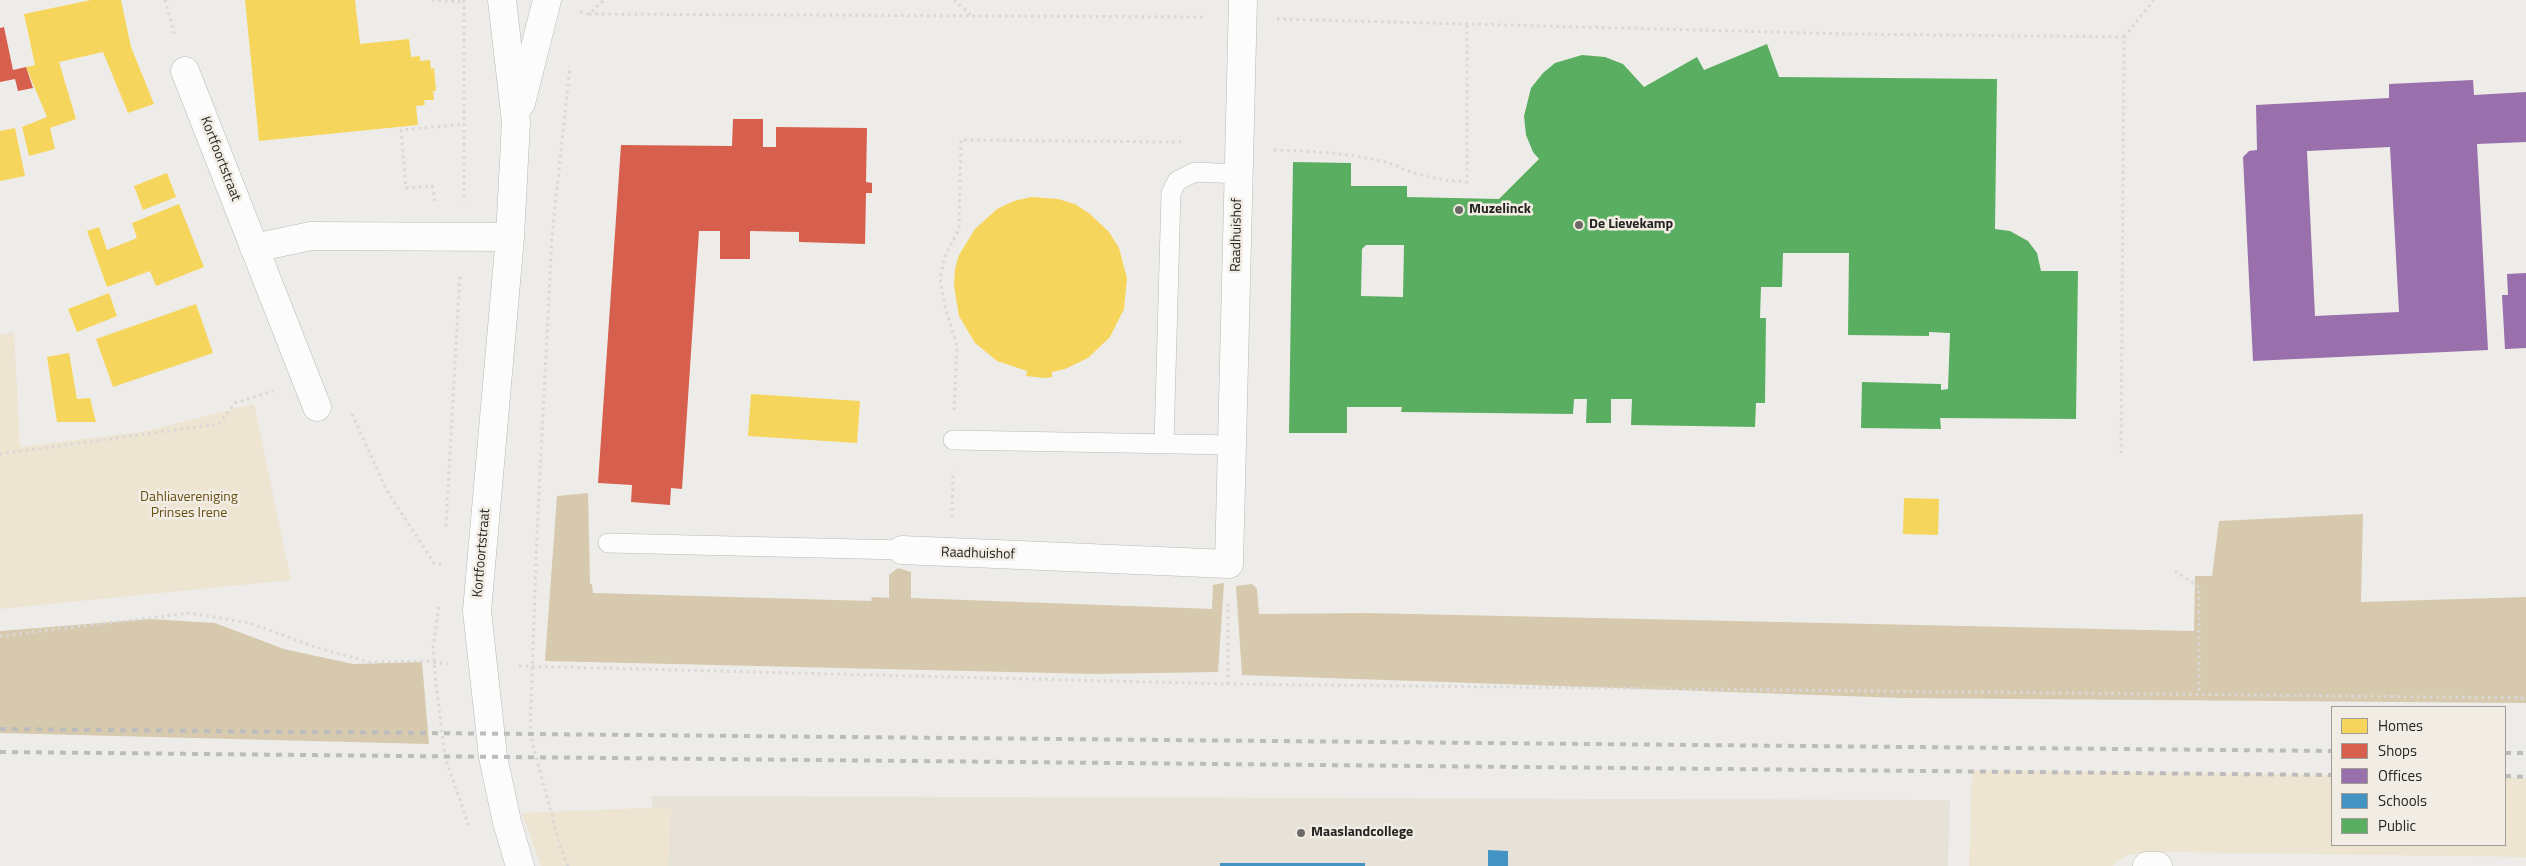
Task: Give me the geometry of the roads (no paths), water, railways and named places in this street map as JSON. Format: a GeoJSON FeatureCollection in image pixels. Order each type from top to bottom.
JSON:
{"type":"FeatureCollection","features":[{"type":"Feature","properties":{"kind":"street","name":"Kortfoortstraat"},"geometry":{"type":"LineString","coordinates":[[502,0],[516,122],[510,238],[477,611],[493,757],[507,822],[520,866]]}},
{"type":"Feature","properties":{"kind":"street","name":"Kortfoortstraat"},"geometry":{"type":"LineString","coordinates":[[516,122],[548,0]]}},
{"type":"Feature","properties":{"kind":"street","name":"Raadhuishof"},"geometry":{"type":"LineString","coordinates":[[902,550],[1229,564],[1243,9]]}},
{"type":"Feature","properties":{"kind":"street","name":"Kortfoortstraat"},"geometry":{"type":"LineString","coordinates":[[185,70],[317,406]]}},
{"type":"Feature","properties":{"kind":"street"},"geometry":{"type":"LineString","coordinates":[[254,248],[311,236],[510,238]]}},
{"type":"Feature","properties":{"kind":"street"},"geometry":{"type":"LineString","coordinates":[[2147,866],[2158,866]]}},
{"type":"Feature","properties":{"kind":"lane"},"geometry":{"type":"LineString","coordinates":[[1164,444],[1171,193],[1177,181],[1195,172],[1239,156]]}},
{"type":"Feature","properties":{"kind":"lane"},"geometry":{"type":"LineString","coordinates":[[953,440],[1232,445]]}},
{"type":"Feature","properties":{"kind":"lane","name":"Raadhuishof"},"geometry":{"type":"LineString","coordinates":[[608,543],[902,550]]}},
{"type":"Feature","properties":{"kind":"railway"},"geometry":{"type":"LineString","coordinates":[[0,729],[2331,751]]}},
{"type":"Feature","properties":{"kind":"railway"},"geometry":{"type":"LineString","coordinates":[[0,752],[2331,775]]}},
{"type":"Feature","properties":{"kind":"railway"},"geometry":{"type":"LineString","coordinates":[[2506,753],[2526,753]]}},
{"type":"Feature","properties":{"kind":"railway"},"geometry":{"type":"LineString","coordinates":[[2506,776],[2526,777]]}},
{"type":"Feature","properties":{"kind":"place","name":"Muzelinck"},"geometry":{"type":"Point","coordinates":[1459,210]}},
{"type":"Feature","properties":{"kind":"place","name":"De Lievekamp"},"geometry":{"type":"Point","coordinates":[1579,225]}},
{"type":"Feature","properties":{"kind":"place","name":"Maaslandcollege"},"geometry":{"type":"Point","coordinates":[1301,833]}},
{"type":"Feature","properties":{"kind":"park label","name":"Dahliavereniging Prinses Irene"},"geometry":{"type":"Point","coordinates":[189,506]}}]}
